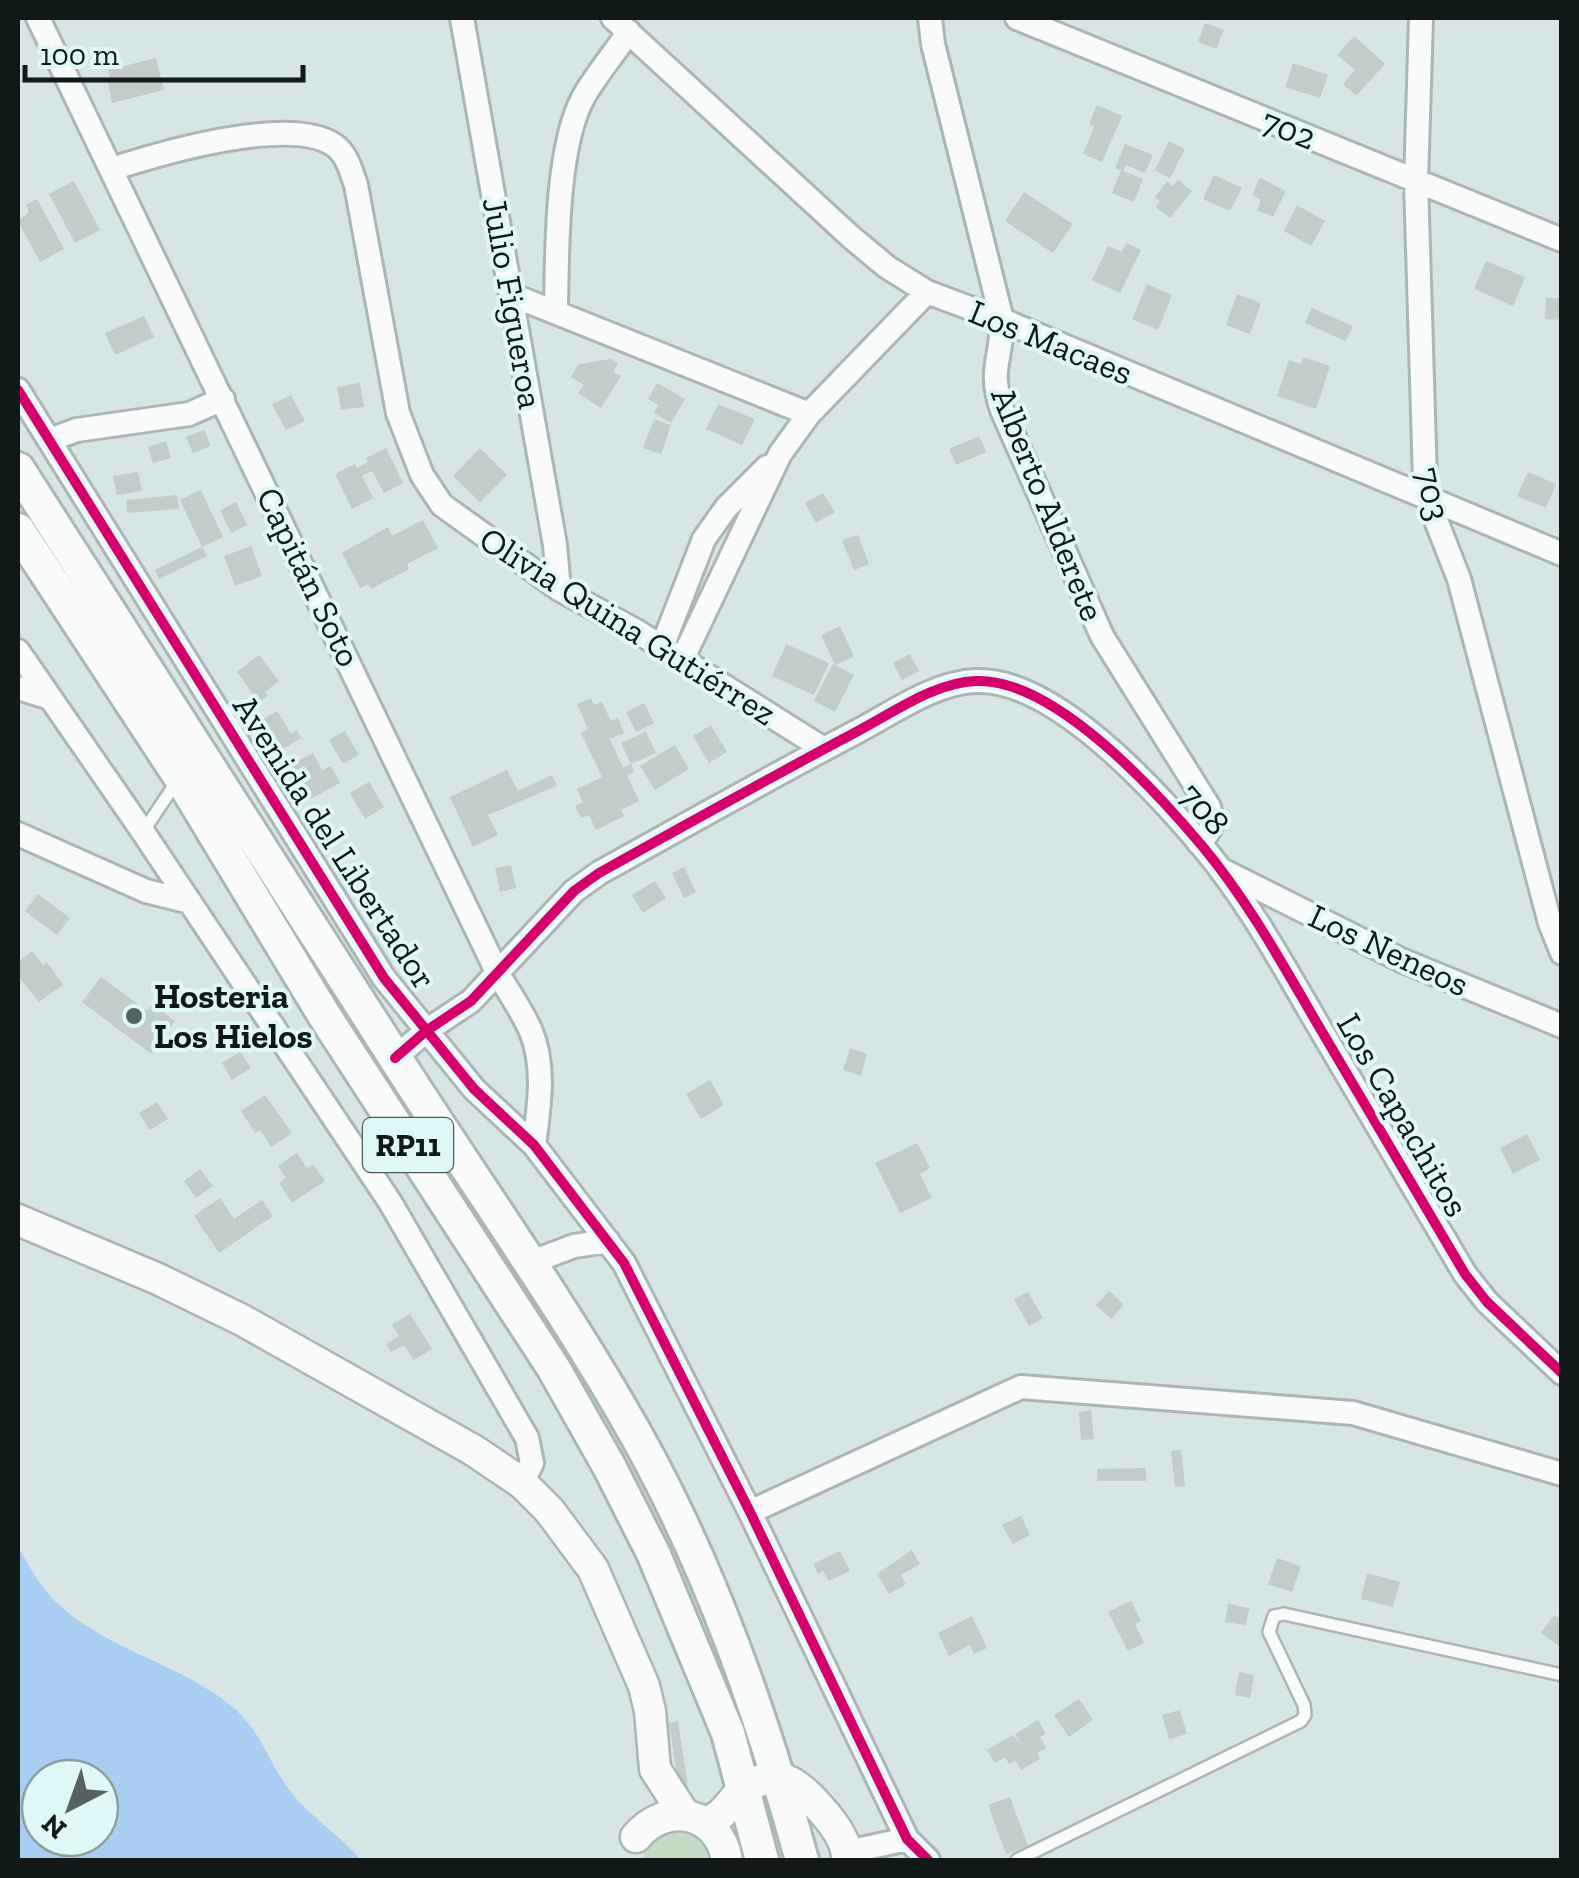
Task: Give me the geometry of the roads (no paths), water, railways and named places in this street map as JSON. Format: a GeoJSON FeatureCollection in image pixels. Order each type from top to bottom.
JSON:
{"type":"FeatureCollection","features":[{"type":"Feature","properties":{"kind":"main road","name":"Avenida del Libertador"},"geometry":{"type":"LineString","coordinates":[[18,469],[589,1354],[641,1444],[684,1529],[746,1678],[802,1860]]}},
{"type":"Feature","properties":{"kind":"main road","name":"RP11"},"geometry":{"type":"LineString","coordinates":[[18,530],[180,777],[324,1016],[554,1369],[610,1468],[699,1656],[745,1788],[762,1860]]}},
{"type":"Feature","properties":{"kind":"street","name":"Capitán Soto"},"geometry":{"type":"LineString","coordinates":[[38,18],[498,974],[531,1032],[539,1068],[540,1098],[534,1145]]}},
{"type":"Feature","properties":{"kind":"street","name":"Julio Figueroa"},"geometry":{"type":"LineString","coordinates":[[462,18],[555,545],[558,590]]}},
{"type":"Feature","properties":{"kind":"street","name":"Alberto Alderete"},"geometry":{"type":"LineString","coordinates":[[930,18],[933,44],[1002,320],[994,383],[1002,410],[1102,636],[1209,807],[1213,824],[1210,833],[1199,842]]}},
{"type":"Feature","properties":{"kind":"street","name":"702"},"geometry":{"type":"LineString","coordinates":[[1017,18],[1562,240]]}},
{"type":"Feature","properties":{"kind":"street","name":"703"},"geometry":{"type":"LineString","coordinates":[[1421,18],[1416,182],[1428,500],[1459,579],[1550,923],[1562,953]]}},
{"type":"Feature","properties":{"kind":"street"},"geometry":{"type":"LineString","coordinates":[[556,310],[561,194],[574,120],[621,25]]}},
{"type":"Feature","properties":{"kind":"street","name":"Los Macaes"},"geometry":{"type":"LineString","coordinates":[[621,25],[851,237],[887,267],[927,292],[1562,554]]}},
{"type":"Feature","properties":{"kind":"street","name":"Olivia Quina Gutiérrez"},"geometry":{"type":"LineString","coordinates":[[112,168],[171,150],[264,134],[304,135],[336,146],[348,161],[356,185],[398,413],[422,475],[442,504],[558,590],[672,654],[824,749]]}},
{"type":"Feature","properties":{"kind":"street"},"geometry":{"type":"LineString","coordinates":[[672,654],[704,539],[726,508],[780,454],[810,414],[927,292]]}},
{"type":"Feature","properties":{"kind":"street"},"geometry":{"type":"LineString","coordinates":[[512,295],[810,414]]}},
{"type":"Feature","properties":{"kind":"street","name":"Avenida del Libertador"},"geometry":{"type":"LineString","coordinates":[[18,390],[384,978],[474,1089],[534,1145],[624,1263],[750,1512],[906,1840]]}},
{"type":"Feature","properties":{"kind":"street"},"geometry":{"type":"LineString","coordinates":[[49,440],[77,430],[188,414],[224,398]]}},
{"type":"Feature","properties":{"kind":"street"},"geometry":{"type":"LineString","coordinates":[[672,654],[780,454]]}},
{"type":"Feature","properties":{"kind":"street"},"geometry":{"type":"LineString","coordinates":[[18,650],[390,1202],[527,1438],[532,1462],[522,1482]]}},
{"type":"Feature","properties":{"kind":"street","name":"708"},"geometry":{"type":"LineString","coordinates":[[395,1058],[426,1031],[472,1001],[574,890],[599,873],[824,749],[945,688],[974,680],[1002,682],[1038,696],[1062,712],[1149,786],[1218,869]]}},
{"type":"Feature","properties":{"kind":"street"},"geometry":{"type":"LineString","coordinates":[[18,688],[47,696]]}},
{"type":"Feature","properties":{"kind":"street"},"geometry":{"type":"LineString","coordinates":[[18,834],[146,891],[190,902]]}},
{"type":"Feature","properties":{"kind":"street","name":"Los Neneos"},"geometry":{"type":"LineString","coordinates":[[1218,869],[1401,960],[1562,1026]]}},
{"type":"Feature","properties":{"kind":"street","name":"Los Capachitos"},"geometry":{"type":"LineString","coordinates":[[1218,869],[1279,959],[1465,1274],[1488,1302],[1562,1373]]}},
{"type":"Feature","properties":{"kind":"street"},"geometry":{"type":"LineString","coordinates":[[324,1016],[384,978]]}},
{"type":"Feature","properties":{"kind":"street"},"geometry":{"type":"LineString","coordinates":[[18,1220],[158,1279],[242,1320],[473,1450],[522,1482],[575,1542],[592,1569],[644,1686],[650,1711],[654,1770],[633,1849]]}},
{"type":"Feature","properties":{"kind":"street"},"geometry":{"type":"LineString","coordinates":[[530,1263],[574,1246],[608,1241]]}},
{"type":"Feature","properties":{"kind":"street"},"geometry":{"type":"LineString","coordinates":[[750,1512],[1022,1386],[1353,1412],[1562,1474]]}},
{"type":"Feature","properties":{"kind":"street"},"geometry":{"type":"LineString","coordinates":[[654,1770],[695,1818],[718,1833],[727,1860]]}},
{"type":"Feature","properties":{"kind":"street"},"geometry":{"type":"LineString","coordinates":[[633,1849],[656,1819],[724,1814],[745,1788],[778,1776],[802,1787],[827,1816],[847,1856],[906,1840],[928,1860]]}},
{"type":"Feature","properties":{"kind":"lane"},"geometry":{"type":"LineString","coordinates":[[143,832],[180,777]]}},
{"type":"Feature","properties":{"kind":"lane"},"geometry":{"type":"LineString","coordinates":[[1017,1860],[1300,1721],[1305,1715],[1304,1706],[1270,1632],[1274,1616],[1284,1614],[1562,1675]]}},
{"type":"Feature","properties":{"kind":"water"},"geometry":{"type":"Polygon","coordinates":[[[18,1547],[47,1592],[71,1615],[92,1630],[208,1689],[240,1714],[290,1791],[361,1860],[18,1860],[18,1547]]]}},
{"type":"Feature","properties":{"kind":"place","name":"Hosteria Los Hielos"},"geometry":{"type":"Point","coordinates":[134,1016]}}]}
